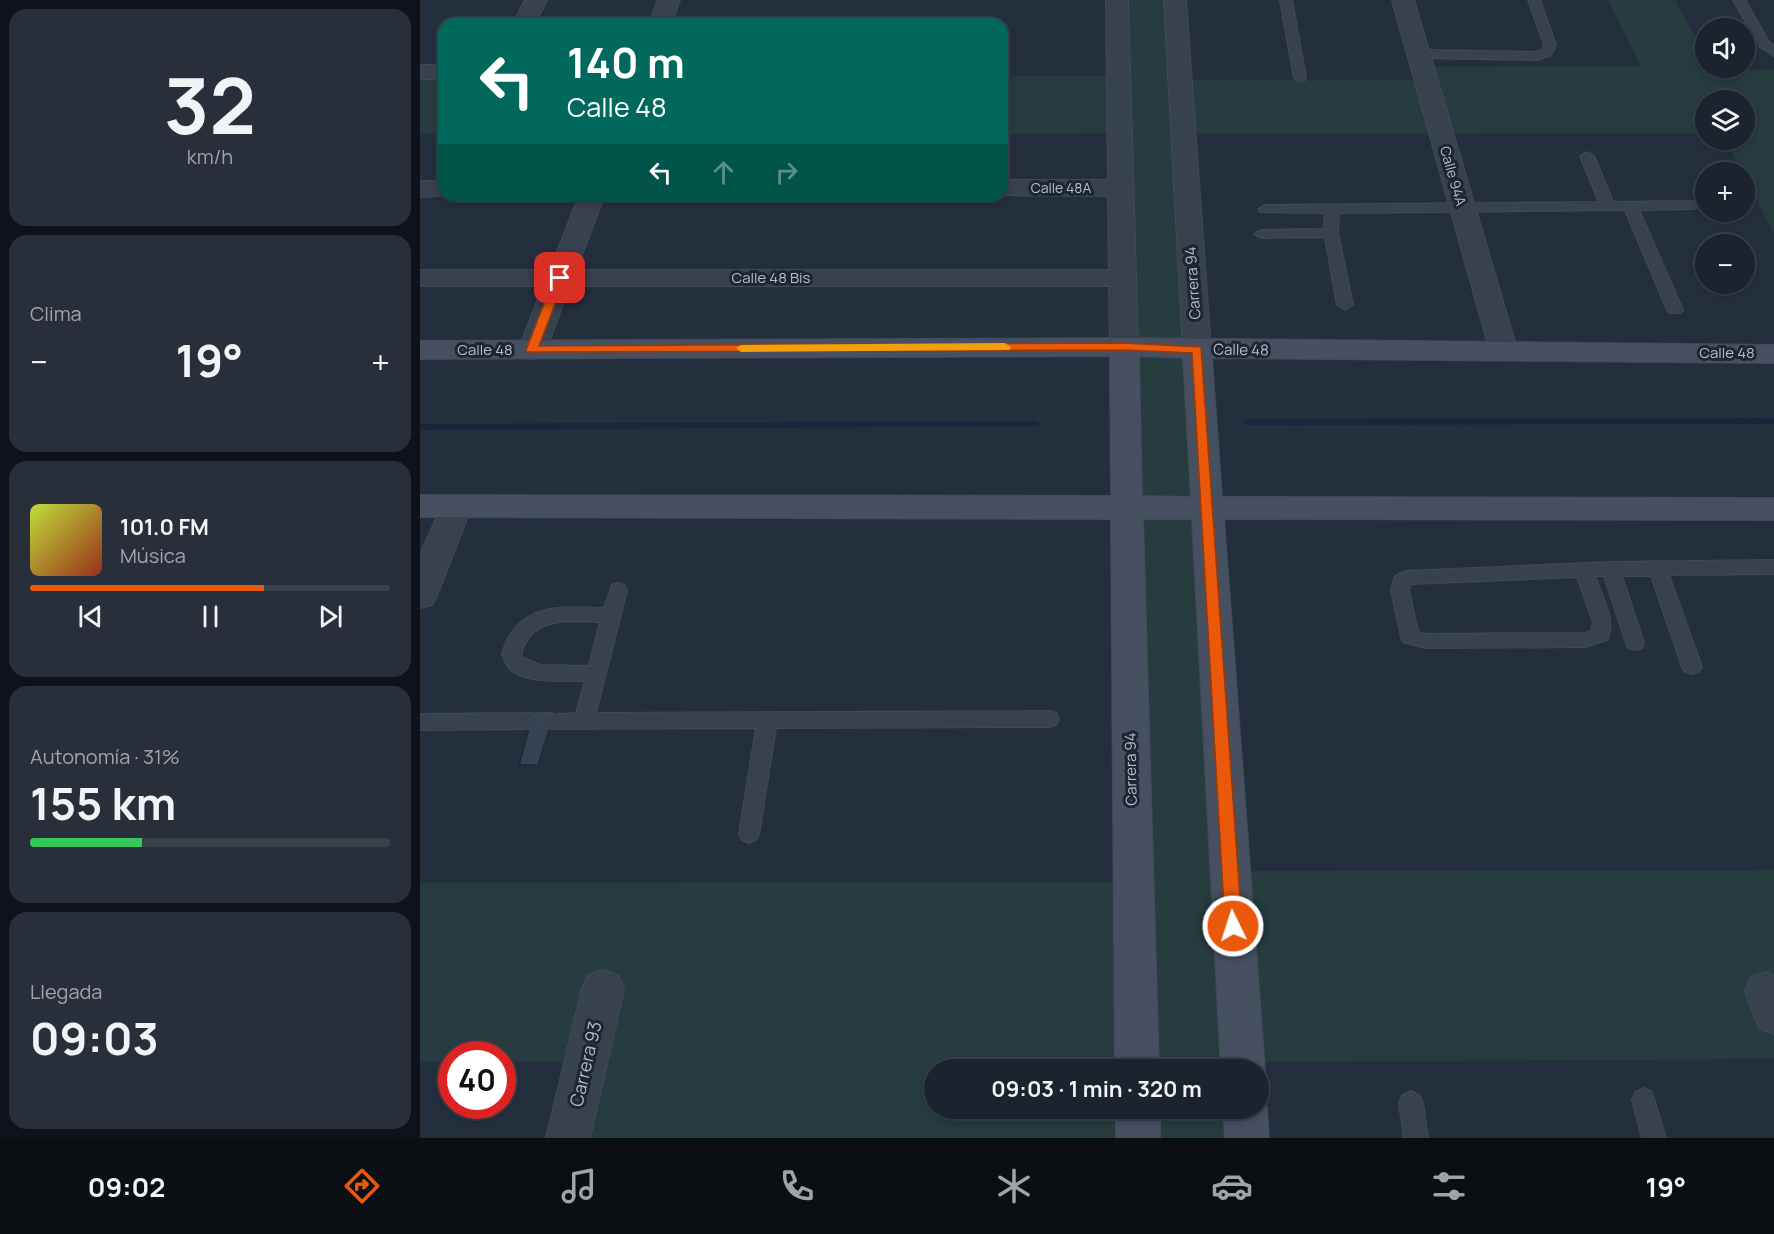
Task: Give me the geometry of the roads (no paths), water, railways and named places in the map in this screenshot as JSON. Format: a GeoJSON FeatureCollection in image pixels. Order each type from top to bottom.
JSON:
{"type":"FeatureCollection","features":[{"type":"Feature","properties":{"kind":"main road","name":"Calle 48"},"geometry":{"type":"LineString","coordinates":[[420,350],[1124,347],[1197,350],[1774,354]]}},
{"type":"Feature","properties":{"kind":"main road","name":"Carrera 94"},"geometry":{"type":"LineString","coordinates":[[1124,347],[1137,1059]]}},
{"type":"Feature","properties":{"kind":"main road","name":"Carrera 94"},"geometry":{"type":"LineString","coordinates":[[1197,350],[1242,1059]]}},
{"type":"Feature","properties":{"kind":"main road"},"geometry":{"type":"LineString","coordinates":[[420,506],[1774,509]]}},
{"type":"Feature","properties":{"kind":"main road"},"geometry":{"type":"LineString","coordinates":[[1138,1119],[1138,1138]]}},
{"type":"Feature","properties":{"kind":"main road"},"geometry":{"type":"LineString","coordinates":[[1246,1119],[1247,1138]]}},
{"type":"Feature","properties":{"kind":"street"},"geometry":{"type":"LineString","coordinates":[[527,18],[536,0]]}},
{"type":"Feature","properties":{"kind":"street"},"geometry":{"type":"LineString","coordinates":[[662,18],[669,0]]}},
{"type":"Feature","properties":{"kind":"street","name":"Carrera 94"},"geometry":{"type":"LineString","coordinates":[[1117,0],[1124,347]]}},
{"type":"Feature","properties":{"kind":"street","name":"Carrera 94"},"geometry":{"type":"LineString","coordinates":[[1175,0],[1197,350]]}},
{"type":"Feature","properties":{"kind":"street","name":"Calle 94A"},"geometry":{"type":"LineString","coordinates":[[1403,0],[1504,352]]}},
{"type":"Feature","properties":{"kind":"street"},"geometry":{"type":"LineString","coordinates":[[420,72],[438,72]]}},
{"type":"Feature","properties":{"kind":"street","name":"Calle 48A"},"geometry":{"type":"LineString","coordinates":[[1008,188],[1120,188]]}},
{"type":"Feature","properties":{"kind":"street"},"geometry":{"type":"LineString","coordinates":[[420,189],[438,189]]}},
{"type":"Feature","properties":{"kind":"street"},"geometry":{"type":"LineString","coordinates":[[532,350],[590,201]]}},
{"type":"Feature","properties":{"kind":"street","name":"Calle 48 Bis"},"geometry":{"type":"LineString","coordinates":[[420,278],[1122,278]]}},
{"type":"Feature","properties":{"kind":"street"},"geometry":{"type":"LineString","coordinates":[[420,596],[456,506]]}},
{"type":"Feature","properties":{"kind":"street","name":"Carrera 93"},"geometry":{"type":"LineString","coordinates":[[568,1138],[603,989]]}},
{"type":"Feature","properties":{"kind":"lane"},"geometry":{"type":"LineString","coordinates":[[1286,0],[1299,78]]}},
{"type":"Feature","properties":{"kind":"lane"},"geometry":{"type":"LineString","coordinates":[[1419,54],[1538,56],[1547,52],[1550,45],[1534,0]]}},
{"type":"Feature","properties":{"kind":"lane"},"geometry":{"type":"LineString","coordinates":[[1739,0],[1764,44],[1774,52]]}},
{"type":"Feature","properties":{"kind":"lane"},"geometry":{"type":"LineString","coordinates":[[1587,156],[1608,206]]}},
{"type":"Feature","properties":{"kind":"lane"},"geometry":{"type":"LineString","coordinates":[[1265,209],[1694,205]]}},
{"type":"Feature","properties":{"kind":"lane"},"geometry":{"type":"LineString","coordinates":[[1630,206],[1675,310]]}},
{"type":"Feature","properties":{"kind":"lane"},"geometry":{"type":"LineString","coordinates":[[1332,208],[1331,233],[1345,305]]}},
{"type":"Feature","properties":{"kind":"lane"},"geometry":{"type":"LineString","coordinates":[[1261,234],[1331,233]]}},
{"type":"Feature","properties":{"kind":"lane"},"geometry":{"type":"LineString","coordinates":[[1584,570],[1602,622],[1600,635],[1585,640],[1426,641],[1410,637],[1400,590],[1401,581],[1406,578],[1584,570],[1611,569],[1774,567]]}},
{"type":"Feature","properties":{"kind":"lane"},"geometry":{"type":"LineString","coordinates":[[1611,569],[1635,643]]}},
{"type":"Feature","properties":{"kind":"lane"},"geometry":{"type":"LineString","coordinates":[[1658,569],[1692,667]]}},
{"type":"Feature","properties":{"kind":"lane"},"geometry":{"type":"LineString","coordinates":[[584,720],[618,590]]}},
{"type":"Feature","properties":{"kind":"lane"},"geometry":{"type":"LineString","coordinates":[[596,674],[533,673],[516,663],[512,655],[513,645],[525,627],[548,616],[612,615]]}},
{"type":"Feature","properties":{"kind":"lane"},"geometry":{"type":"LineString","coordinates":[[552,721],[1049,719]]}},
{"type":"Feature","properties":{"kind":"lane"},"geometry":{"type":"LineString","coordinates":[[420,722],[530,721]]}},
{"type":"Feature","properties":{"kind":"lane"},"geometry":{"type":"LineString","coordinates":[[749,834],[767,721]]}},
{"type":"Feature","properties":{"kind":"lane"},"geometry":{"type":"LineString","coordinates":[[1644,1100],[1654,1138]]}},
{"type":"Feature","properties":{"kind":"lane"},"geometry":{"type":"LineString","coordinates":[[1411,1103],[1416,1138]]}},
{"type":"Feature","properties":{"kind":"waterway"},"geometry":{"type":"LineString","coordinates":[[1247,422],[1774,421]]}},
{"type":"Feature","properties":{"kind":"waterway"},"geometry":{"type":"LineString","coordinates":[[420,427],[1035,424]]}}]}
